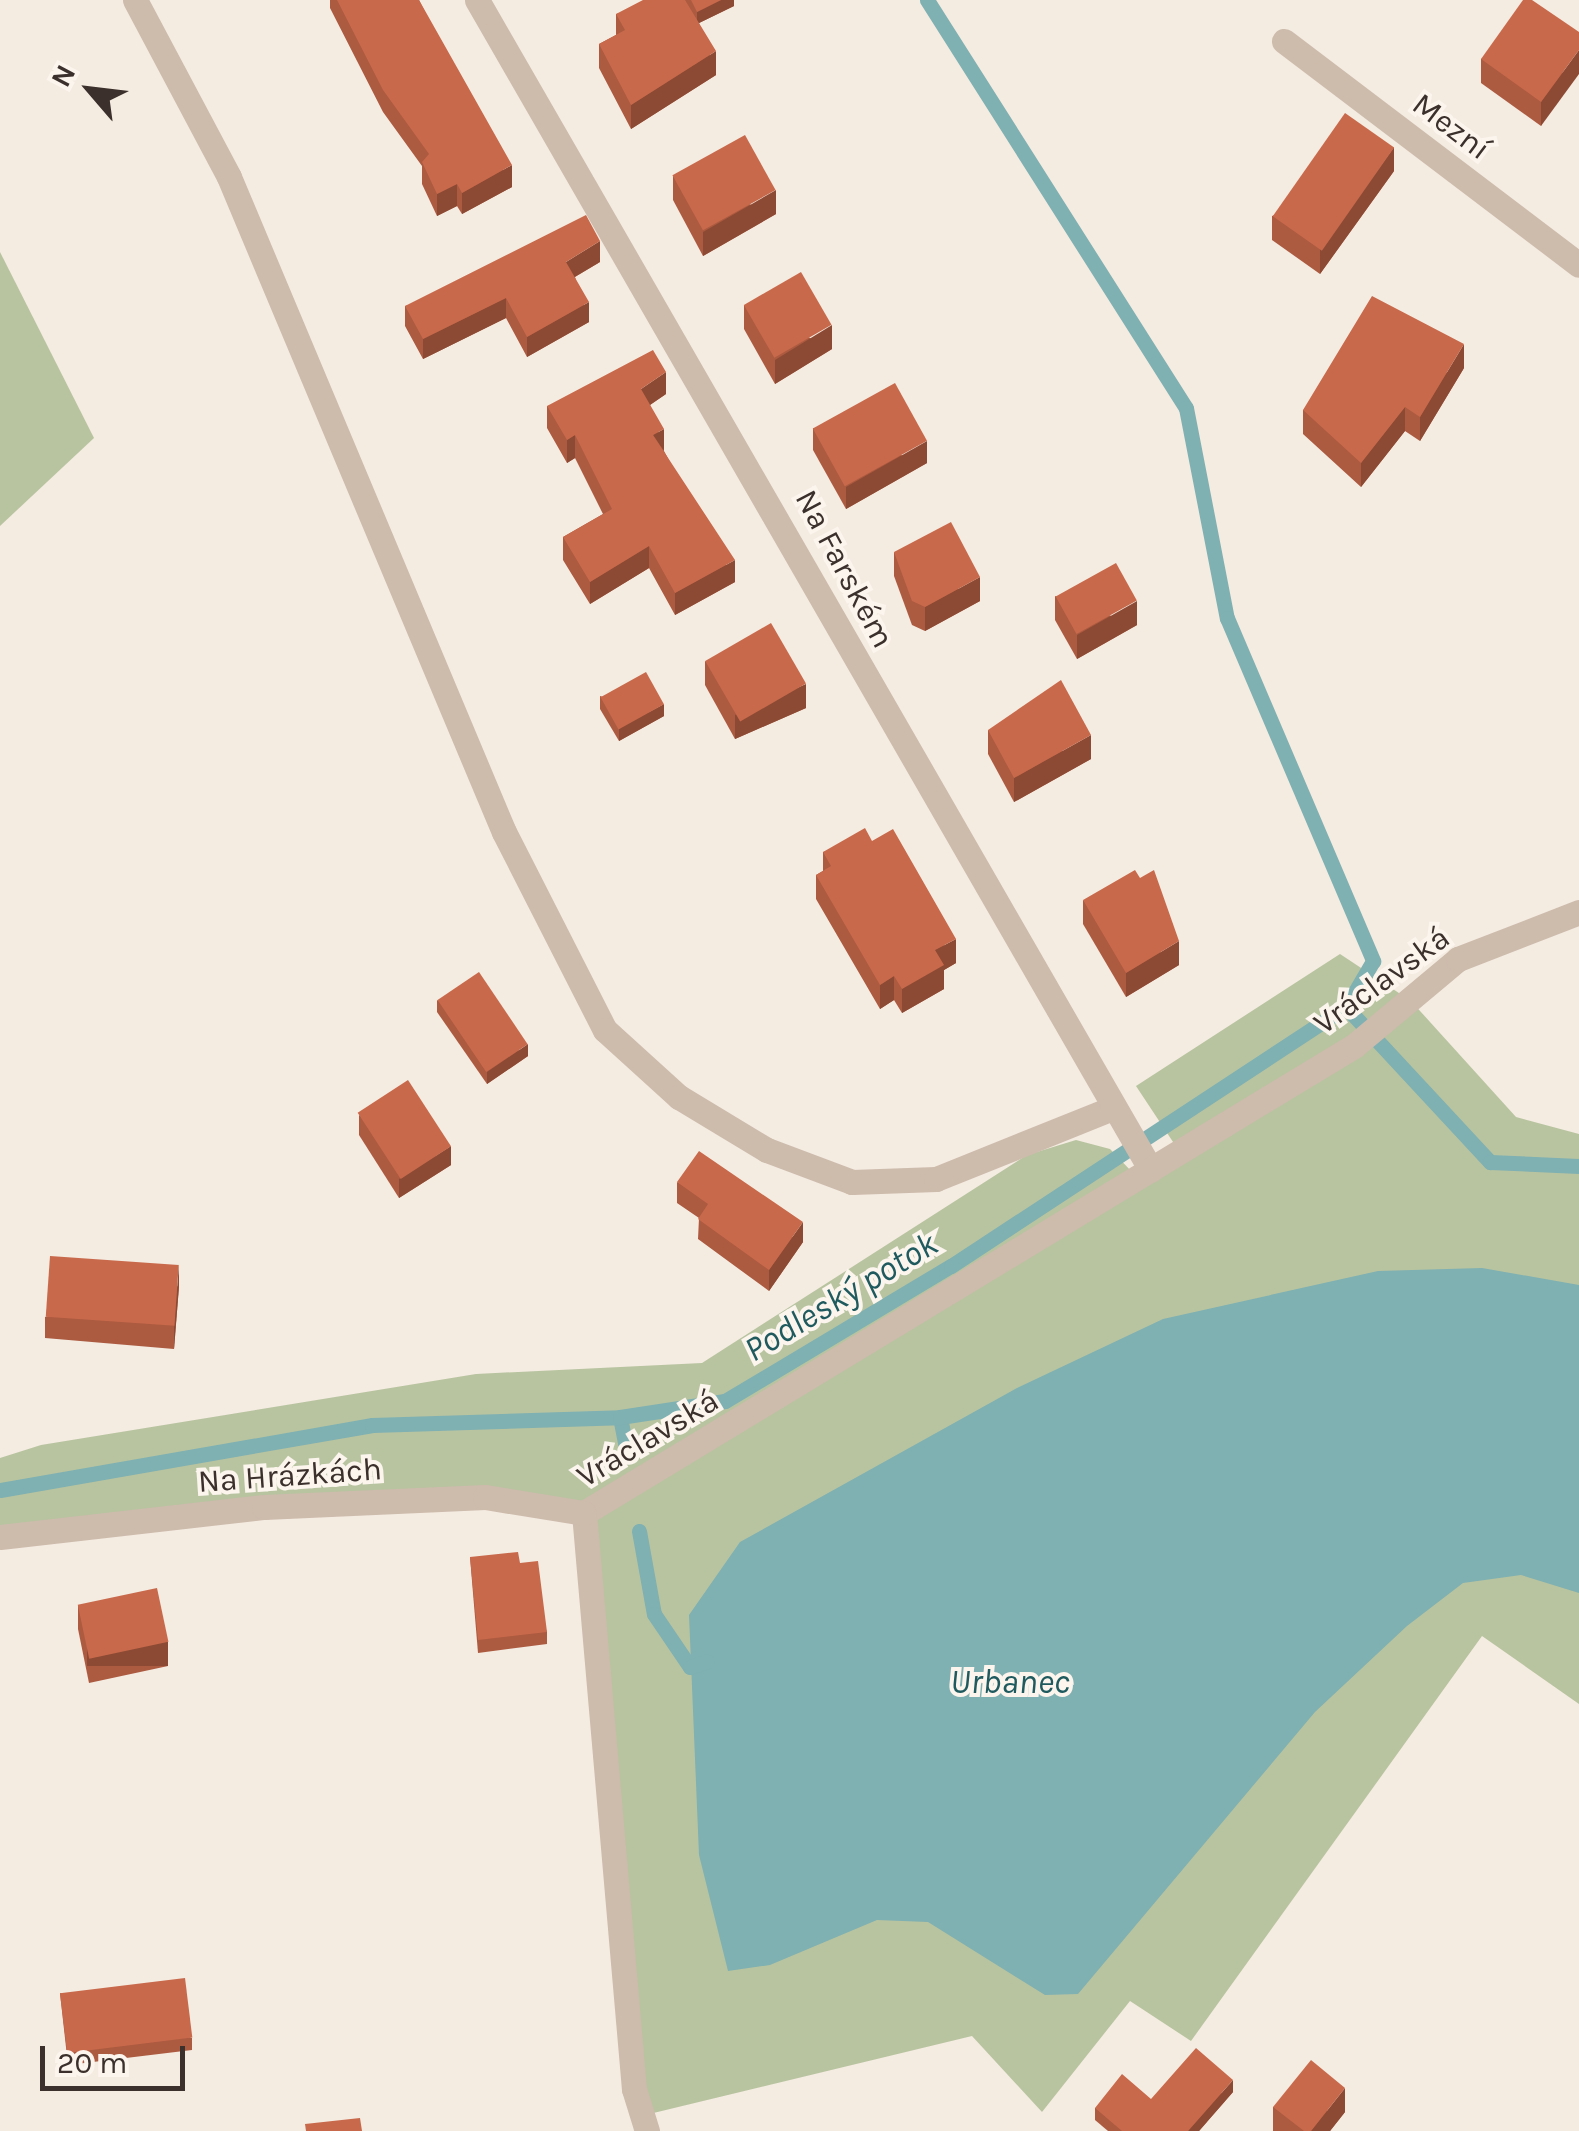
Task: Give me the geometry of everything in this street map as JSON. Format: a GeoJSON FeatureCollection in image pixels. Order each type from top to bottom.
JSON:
{"type":"FeatureCollection","features":[{"type":"Feature","properties":{"kind":"street"},"geometry":{"type":"LineString","coordinates":[[135,0],[229,177],[504,832],[604,1030],[679,1096],[767,1150],[852,1182],[936,1178],[1113,1108]]}},
{"type":"Feature","properties":{"kind":"street","name":"Na Farském"},"geometry":{"type":"LineString","coordinates":[[477,0],[1146,1163]]}},
{"type":"Feature","properties":{"kind":"street","name":"Mezní"},"geometry":{"type":"LineString","coordinates":[[1284,41],[1579,265]]}},
{"type":"Feature","properties":{"kind":"street","name":"Vráclavská"},"geometry":{"type":"LineString","coordinates":[[646,2131],[634,2090],[584,1513],[1146,1163],[1354,1046],[1382,1027],[1458,960],[1579,912]]}},
{"type":"Feature","properties":{"kind":"street","name":"Na Hrázkách"},"geometry":{"type":"LineString","coordinates":[[0,1537],[264,1506],[448,1499],[584,1513]]}},
{"type":"Feature","properties":{"kind":"green space"},"geometry":{"type":"Polygon","coordinates":[[[0,252],[94,438],[0,526],[0,252]]]}},
{"type":"Feature","properties":{"kind":"green space"},"geometry":{"type":"Polygon","coordinates":[[[1340,954],[1411,1001],[1516,1117],[1579,1134],[1579,1704],[1482,1636],[1191,2041],[1130,2001],[1042,2112],[972,2036],[641,2116],[584,1513],[1179,1151],[1136,1086],[1340,954]]]}},
{"type":"Feature","properties":{"kind":"green space"},"geometry":{"type":"Polygon","coordinates":[[[1076,1140],[1110,1149],[1133,1173],[578,1504],[0,1531],[0,1458],[41,1445],[476,1374],[702,1363],[1027,1155],[1076,1140]]]}},
{"type":"Feature","properties":{"kind":"water","name":"Urbanec"},"geometry":{"type":"Polygon","coordinates":[[[1482,1268],[1579,1285],[1579,1593],[1521,1575],[1463,1583],[1407,1626],[1315,1712],[1078,1994],[1045,1995],[928,1922],[877,1920],[770,1965],[728,1971],[699,1855],[689,1615],[740,1542],[1017,1388],[1163,1319],[1378,1271],[1482,1268]]]}},
{"type":"Feature","properties":{"kind":"building"},"geometry":{"type":"Polygon","coordinates":[[[337,0],[419,0],[512,165],[462,193],[457,184],[437,194],[422,162],[429,154],[383,90],[337,0]]]}},
{"type":"Feature","properties":{"kind":"building"},"geometry":{"type":"Polygon","coordinates":[[[643,0],[685,0],[716,51],[631,105],[599,44],[625,30],[616,14],[643,0]]]}},
{"type":"Feature","properties":{"kind":"building"},"geometry":{"type":"Polygon","coordinates":[[[691,0],[721,0],[697,12],[691,0]]]}},
{"type":"Feature","properties":{"kind":"building"},"geometry":{"type":"Polygon","coordinates":[[[1523,0],[1532,0],[1579,32],[1579,50],[1541,102],[1481,59],[1523,0]]]}},
{"type":"Feature","properties":{"kind":"building"},"geometry":{"type":"Polygon","coordinates":[[[1345,113],[1394,147],[1322,251],[1273,216],[1345,113]]]}},
{"type":"Feature","properties":{"kind":"building"},"geometry":{"type":"Polygon","coordinates":[[[745,135],[776,190],[703,230],[672,175],[745,135]]]}},
{"type":"Feature","properties":{"kind":"building"},"geometry":{"type":"Polygon","coordinates":[[[586,215],[600,241],[566,262],[589,302],[527,337],[506,298],[423,339],[405,306],[586,215]]]}},
{"type":"Feature","properties":{"kind":"building"},"geometry":{"type":"Polygon","coordinates":[[[801,272],[832,325],[774,358],[744,305],[801,272]]]}},
{"type":"Feature","properties":{"kind":"building"},"geometry":{"type":"Polygon","coordinates":[[[1372,296],[1464,344],[1420,417],[1405,407],[1361,463],[1303,410],[1372,296]]]}},
{"type":"Feature","properties":{"kind":"building"},"geometry":{"type":"Polygon","coordinates":[[[653,350],[666,372],[641,389],[664,429],[653,435],[735,560],[675,593],[649,546],[590,582],[563,537],[612,509],[575,435],[567,440],[547,406],[653,350]]]}},
{"type":"Feature","properties":{"kind":"building"},"geometry":{"type":"Polygon","coordinates":[[[895,383],[927,441],[845,486],[813,429],[895,383]]]}},
{"type":"Feature","properties":{"kind":"building"},"geometry":{"type":"Polygon","coordinates":[[[951,522],[980,577],[925,607],[912,601],[894,552],[951,522]]]}},
{"type":"Feature","properties":{"kind":"building"},"geometry":{"type":"Polygon","coordinates":[[[1116,563],[1137,601],[1076,634],[1056,596],[1116,563]]]}},
{"type":"Feature","properties":{"kind":"building"},"geometry":{"type":"Polygon","coordinates":[[[771,623],[806,684],[740,722],[705,661],[771,623]]]}},
{"type":"Feature","properties":{"kind":"building"},"geometry":{"type":"Polygon","coordinates":[[[646,672],[664,704],[618,730],[601,697],[646,672]]]}},
{"type":"Feature","properties":{"kind":"building"},"geometry":{"type":"Polygon","coordinates":[[[1061,680],[1091,735],[1014,778],[988,730],[1061,680]]]}},
{"type":"Feature","properties":{"kind":"building"},"geometry":{"type":"Polygon","coordinates":[[[865,828],[872,841],[893,829],[956,939],[935,950],[944,965],[902,989],[894,976],[880,985],[816,875],[831,866],[823,852],[865,828]]]}},
{"type":"Feature","properties":{"kind":"building"},"geometry":{"type":"Polygon","coordinates":[[[1135,870],[1140,878],[1154,870],[1179,941],[1126,973],[1083,900],[1135,870]]]}},
{"type":"Feature","properties":{"kind":"building"},"geometry":{"type":"Polygon","coordinates":[[[479,972],[528,1044],[486,1072],[438,1000],[479,972]]]}},
{"type":"Feature","properties":{"kind":"building"},"geometry":{"type":"Polygon","coordinates":[[[408,1080],[451,1146],[401,1179],[358,1113],[408,1080]]]}},
{"type":"Feature","properties":{"kind":"building"},"geometry":{"type":"Polygon","coordinates":[[[699,1151],[803,1222],[769,1270],[698,1219],[708,1204],[677,1182],[699,1151]]]}},
{"type":"Feature","properties":{"kind":"building"},"geometry":{"type":"Polygon","coordinates":[[[50,1256],[179,1265],[174,1326],[46,1317],[50,1256]]]}},
{"type":"Feature","properties":{"kind":"building"},"geometry":{"type":"Polygon","coordinates":[[[518,1552],[520,1563],[538,1561],[547,1632],[478,1640],[470,1557],[518,1552]]]}},
{"type":"Feature","properties":{"kind":"building"},"geometry":{"type":"Polygon","coordinates":[[[157,1588],[168,1642],[89,1659],[78,1605],[157,1588]]]}},
{"type":"Feature","properties":{"kind":"building"},"geometry":{"type":"Polygon","coordinates":[[[185,1978],[192,2038],[67,2053],[60,1993],[185,1978]]]}},
{"type":"Feature","properties":{"kind":"building"},"geometry":{"type":"Polygon","coordinates":[[[1196,2048],[1233,2080],[1188,2131],[1122,2131],[1095,2108],[1122,2074],[1151,2099],[1196,2048]]]}},
{"type":"Feature","properties":{"kind":"building"},"geometry":{"type":"Polygon","coordinates":[[[1311,2060],[1345,2088],[1311,2131],[1304,2131],[1273,2107],[1311,2060]]]}},
{"type":"Feature","properties":{"kind":"building"},"geometry":{"type":"Polygon","coordinates":[[[360,2118],[362,2131],[306,2131],[305,2124],[360,2118]]]}},
{"type":"Feature","properties":{"kind":"waterway"},"geometry":{"type":"LineString","coordinates":[[927,0],[1186,408],[1227,618],[1373,961],[1346,1007]]}},
{"type":"Feature","properties":{"kind":"waterway","name":"Podleský potok"},"geometry":{"type":"LineString","coordinates":[[0,1490],[372,1425],[620,1417],[725,1401],[951,1266],[1346,1007],[1490,1162],[1579,1166]]}},
{"type":"Feature","properties":{"kind":"waterway"},"geometry":{"type":"LineString","coordinates":[[620,1417],[626,1448]]}},
{"type":"Feature","properties":{"kind":"waterway"},"geometry":{"type":"LineString","coordinates":[[639,1531],[654,1614],[690,1667],[707,1661]]}}]}
